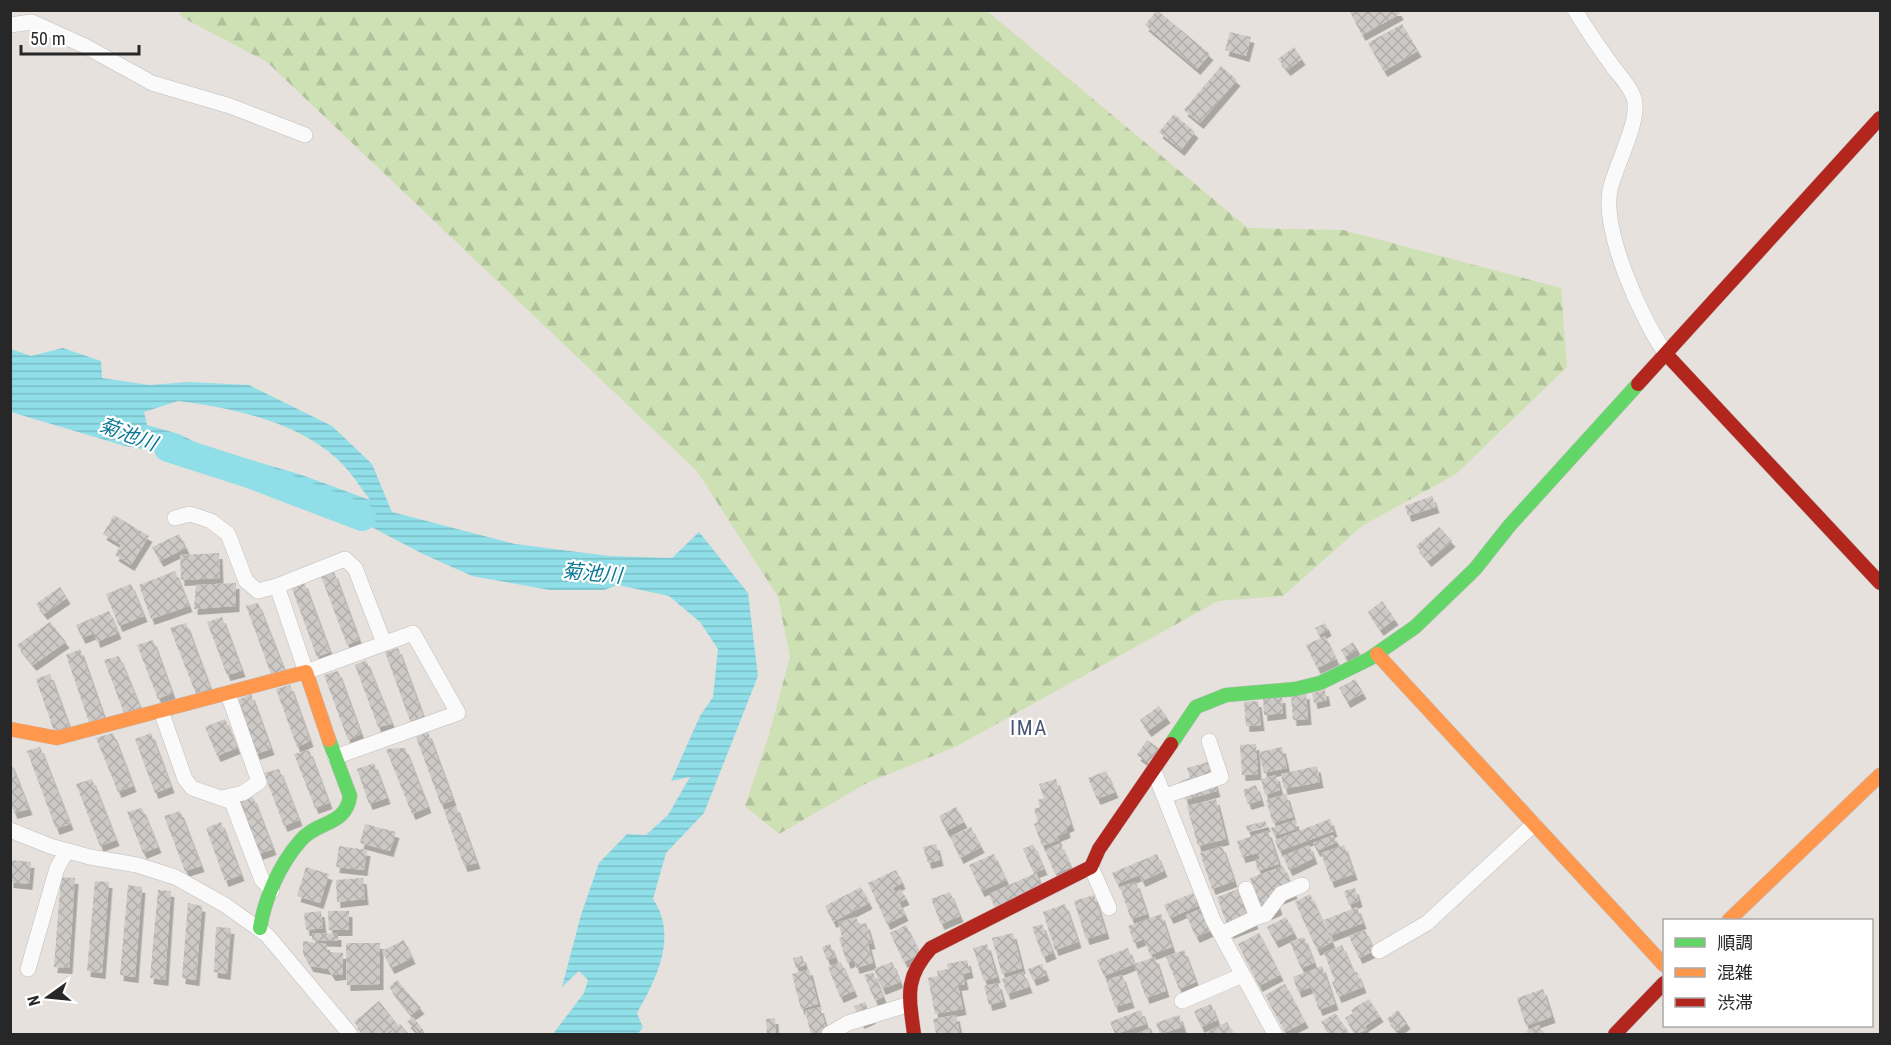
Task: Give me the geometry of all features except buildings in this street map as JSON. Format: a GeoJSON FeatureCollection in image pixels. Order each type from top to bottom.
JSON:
{"type":"FeatureCollection","features":[{"type":"Feature","properties":{"kind":"street"},"geometry":{"type":"LineString","coordinates":[[1575,10],[1634,98],[1632,121],[1611,187],[1608,209],[1615,238],[1639,308],[1667,355],[1881,583]]}},
{"type":"Feature","properties":{"kind":"street"},"geometry":{"type":"LineString","coordinates":[[11,23],[32,22],[85,46],[152,83],[230,106],[305,135]]}},
{"type":"Feature","properties":{"kind":"street"},"geometry":{"type":"LineString","coordinates":[[915,1035],[910,1004],[909,976],[916,963],[931,948],[1091,867],[1099,849],[1154,771],[1182,724],[1196,707],[1218,695],[1311,686],[1377,654],[1405,636],[1484,560],[1510,525],[1881,118]]}},
{"type":"Feature","properties":{"kind":"street"},"geometry":{"type":"LineString","coordinates":[[175,518],[190,514],[211,521],[228,534],[246,581],[258,591],[277,586],[345,559],[355,568],[384,644]]}},
{"type":"Feature","properties":{"kind":"street"},"geometry":{"type":"LineString","coordinates":[[260,928],[262,913],[272,891],[303,837],[342,818],[351,804],[277,586]]}},
{"type":"Feature","properties":{"kind":"street"},"geometry":{"type":"LineString","coordinates":[[10,729],[57,738],[306,672],[413,633],[458,713],[335,757]]}},
{"type":"Feature","properties":{"kind":"street"},"geometry":{"type":"LineString","coordinates":[[1377,654],[1663,963]]}},
{"type":"Feature","properties":{"kind":"street"},"geometry":{"type":"LineString","coordinates":[[222,798],[243,793],[259,782],[228,694]]}},
{"type":"Feature","properties":{"kind":"street"},"geometry":{"type":"LineString","coordinates":[[161,711],[185,779],[192,788],[232,802],[262,880],[272,891]]}},
{"type":"Feature","properties":{"kind":"street"},"geometry":{"type":"LineString","coordinates":[[1165,796],[1221,777],[1209,741]]}},
{"type":"Feature","properties":{"kind":"street"},"geometry":{"type":"LineString","coordinates":[[1154,771],[1213,920],[1275,1035]]}},
{"type":"Feature","properties":{"kind":"street"},"geometry":{"type":"LineString","coordinates":[[1731,919],[1881,775]]}},
{"type":"Feature","properties":{"kind":"street"},"geometry":{"type":"LineString","coordinates":[[1379,951],[1427,923],[1534,824]]}},
{"type":"Feature","properties":{"kind":"street"},"geometry":{"type":"LineString","coordinates":[[10,830],[67,851],[136,865],[175,878],[260,928],[350,1035]]}},
{"type":"Feature","properties":{"kind":"street"},"geometry":{"type":"LineString","coordinates":[[28,969],[57,868],[67,851]]}},
{"type":"Feature","properties":{"kind":"street"},"geometry":{"type":"LineString","coordinates":[[1091,867],[1109,908]]}},
{"type":"Feature","properties":{"kind":"street"},"geometry":{"type":"LineString","coordinates":[[1221,934],[1265,915],[1281,894],[1302,885]]}},
{"type":"Feature","properties":{"kind":"street"},"geometry":{"type":"LineString","coordinates":[[1246,889],[1257,917]]}},
{"type":"Feature","properties":{"kind":"street"},"geometry":{"type":"LineString","coordinates":[[1182,1001],[1243,975]]}},
{"type":"Feature","properties":{"kind":"street"},"geometry":{"type":"LineString","coordinates":[[1615,1035],[1663,985]]}},
{"type":"Feature","properties":{"kind":"street"},"geometry":{"type":"LineString","coordinates":[[829,1035],[848,1023],[910,1004]]}},
{"type":"Feature","properties":{"kind":"green space"},"geometry":{"type":"Polygon","coordinates":[[[179,11],[987,11],[1248,228],[1343,230],[1561,288],[1567,367],[1456,474],[1362,526],[1283,596],[1218,601],[955,747],[867,783],[779,834],[745,806],[769,735],[790,657],[778,597],[697,471],[267,62],[182,17],[179,11]]]}},
{"type":"Feature","properties":{"kind":"water"},"geometry":{"type":"Polygon","coordinates":[[[63,348],[101,361],[102,378],[149,385],[189,382],[249,385],[332,426],[372,464],[392,512],[515,544],[609,556],[672,558],[699,532],[748,593],[758,676],[704,813],[666,853],[653,899],[664,928],[662,957],[637,1013],[643,1028],[637,1034],[553,1034],[584,993],[588,980],[579,971],[562,987],[581,915],[599,863],[627,834],[646,835],[668,815],[690,777],[671,781],[700,716],[713,697],[718,649],[700,622],[669,596],[618,585],[604,590],[550,590],[472,576],[423,554],[261,469],[125,446],[11,412],[11,349],[31,356],[63,348]],[[178,401],[144,412],[147,425],[179,434],[205,447],[299,474],[370,500],[340,461],[318,444],[260,418],[178,401]]]}},
{"type":"Feature","properties":{"kind":"waterway","name":"菊池川"},"geometry":{"type":"LineString","coordinates":[[168,448],[252,475],[362,517]]}},
{"type":"Feature","properties":{"kind":"traffic: fast"},"geometry":{"type":"LineString","coordinates":[[1171,744],[1196,707],[1226,695],[1295,689],[1320,683],[1369,659],[1415,627],[1475,569],[1510,525],[1638,384]]}},
{"type":"Feature","properties":{"kind":"traffic: fast"},"geometry":{"type":"LineString","coordinates":[[260,928],[275,881],[293,849],[315,829],[337,818],[347,806],[350,796],[329,740]]}},
{"type":"Feature","properties":{"kind":"traffic: slow"},"geometry":{"type":"LineString","coordinates":[[1377,654],[1663,964]]}},
{"type":"Feature","properties":{"kind":"traffic: slow"},"geometry":{"type":"LineString","coordinates":[[10,729],[57,738],[306,672],[329,740]]}},
{"type":"Feature","properties":{"kind":"traffic: slow"},"geometry":{"type":"LineString","coordinates":[[1730,919],[1880,775]]}},
{"type":"Feature","properties":{"kind":"traffic: jam"},"geometry":{"type":"LineString","coordinates":[[1638,384],[1880,118]]}},
{"type":"Feature","properties":{"kind":"traffic: jam"},"geometry":{"type":"LineString","coordinates":[[1667,355],[1880,583]]}},
{"type":"Feature","properties":{"kind":"traffic: jam"},"geometry":{"type":"LineString","coordinates":[[914,1034],[910,998],[912,978],[931,948],[1091,867],[1099,849],[1171,744]]}},
{"type":"Feature","properties":{"kind":"traffic: jam"},"geometry":{"type":"LineString","coordinates":[[1615,1034],[1663,984]]}},
{"type":"Feature","properties":{"kind":"district","name":"IMA"},"geometry":{"type":"Point","coordinates":[1029,728]}}]}
